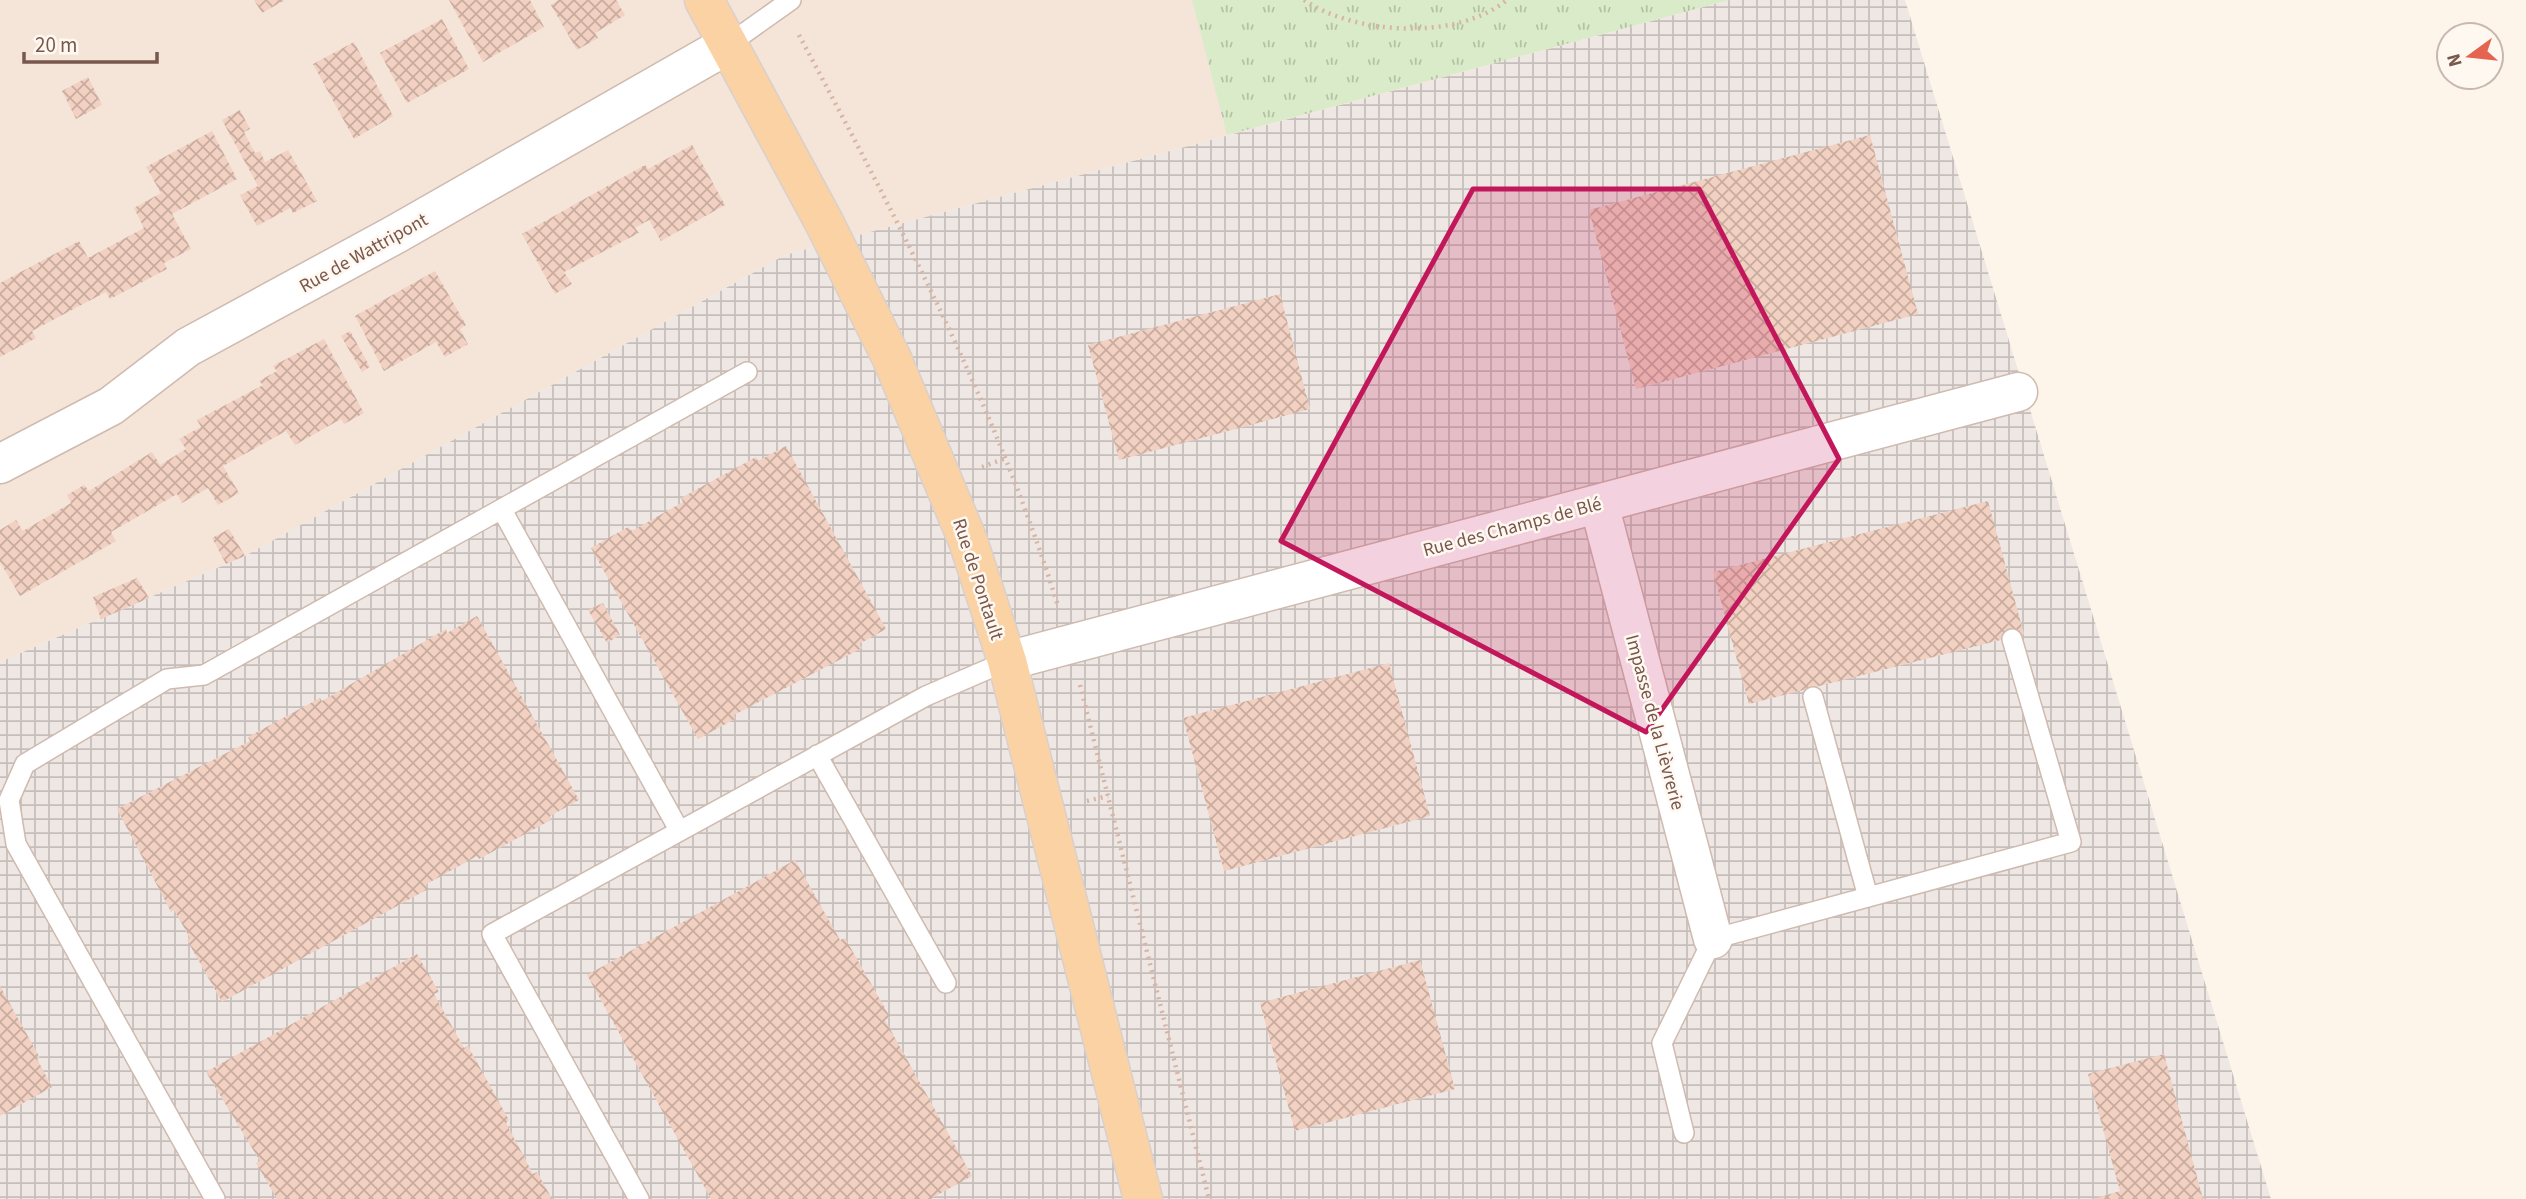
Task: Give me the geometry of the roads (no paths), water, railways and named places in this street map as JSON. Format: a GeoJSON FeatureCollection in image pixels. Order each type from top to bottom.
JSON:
{"type":"FeatureCollection","features":[{"type":"Feature","properties":{"kind":"main road","name":"Rue de Pontault"},"geometry":{"type":"LineString","coordinates":[[704,0],[825,225],[892,359],[968,541],[1007,661],[1143,1199]]}},
{"type":"Feature","properties":{"kind":"street","name":"Rue de Wattripont"},"geometry":{"type":"LineString","coordinates":[[0,464],[111,406],[188,347],[396,234],[729,44]]}},
{"type":"Feature","properties":{"kind":"street","name":"Rue des Champs de Blé"},"geometry":{"type":"LineString","coordinates":[[1007,661],[2018,392]]}},
{"type":"Feature","properties":{"kind":"street","name":"Impasse de la Lièvrerie"},"geometry":{"type":"LineString","coordinates":[[1599,504],[1713,939]]}},
{"type":"Feature","properties":{"kind":"lane"},"geometry":{"type":"LineString","coordinates":[[729,44],[791,0]]}},
{"type":"Feature","properties":{"kind":"lane"},"geometry":{"type":"LineString","coordinates":[[215,1199],[16,844],[9,800],[25,764],[167,679],[204,675],[747,372]]}},
{"type":"Feature","properties":{"kind":"lane"},"geometry":{"type":"LineString","coordinates":[[502,510],[680,830]]}},
{"type":"Feature","properties":{"kind":"lane"},"geometry":{"type":"LineString","coordinates":[[1684,1133],[1662,1043],[1713,939],[2071,842],[2012,639]]}},
{"type":"Feature","properties":{"kind":"lane"},"geometry":{"type":"LineString","coordinates":[[639,1199],[492,934],[926,696],[1007,661]]}},
{"type":"Feature","properties":{"kind":"lane"},"geometry":{"type":"LineString","coordinates":[[1813,696],[1868,897]]}},
{"type":"Feature","properties":{"kind":"lane"},"geometry":{"type":"LineString","coordinates":[[817,755],[946,983]]}}]}
